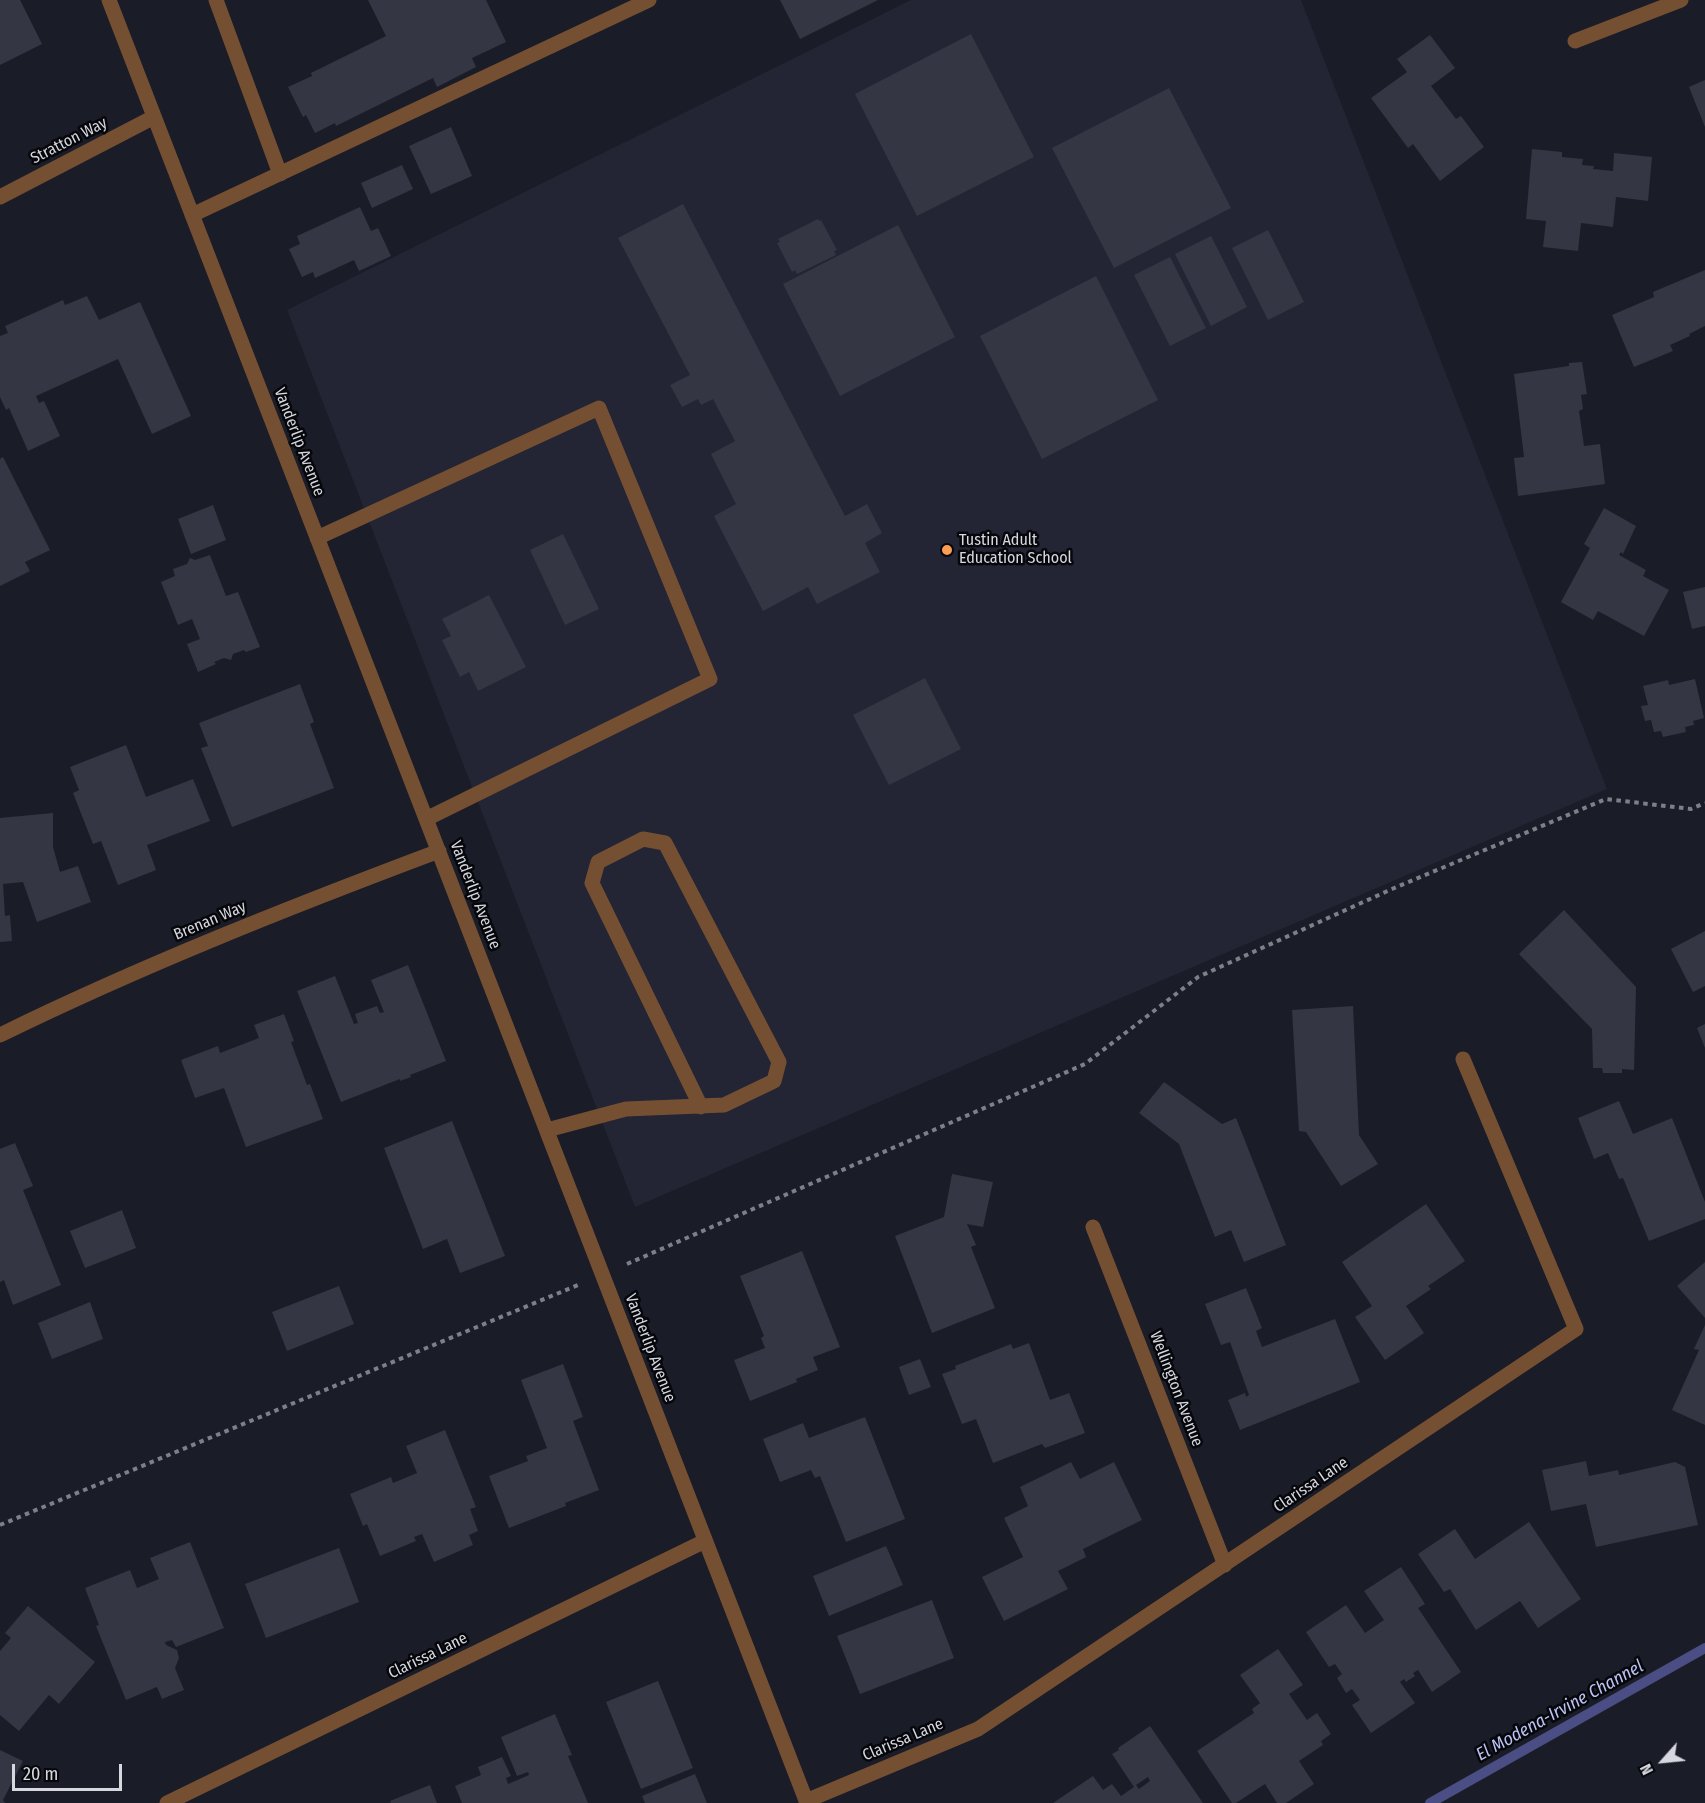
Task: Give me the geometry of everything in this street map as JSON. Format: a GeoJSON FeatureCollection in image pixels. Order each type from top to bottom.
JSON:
{"type":"FeatureCollection","features":[{"type":"Feature","properties":{"kind":"street","name":"Vanderlip Avenue"},"geometry":{"type":"LineString","coordinates":[[109,0],[807,1802]]}},
{"type":"Feature","properties":{"kind":"street"},"geometry":{"type":"LineString","coordinates":[[216,0],[280,174]]}},
{"type":"Feature","properties":{"kind":"street"},"geometry":{"type":"LineString","coordinates":[[192,215],[649,0]]}},
{"type":"Feature","properties":{"kind":"street"},"geometry":{"type":"LineString","coordinates":[[1575,41],[1681,0]]}},
{"type":"Feature","properties":{"kind":"street","name":"Stratton Way"},"geometry":{"type":"LineString","coordinates":[[0,197],[154,117]]}},
{"type":"Feature","properties":{"kind":"street"},"geometry":{"type":"LineString","coordinates":[[317,538],[599,408],[710,679],[426,819]]}},
{"type":"Feature","properties":{"kind":"street"},"geometry":{"type":"LineString","coordinates":[[547,1130],[627,1109],[701,1107],[724,1105],[774,1081],[779,1062],[665,843],[643,839],[598,862],[592,883],[701,1107]]}},
{"type":"Feature","properties":{"kind":"street","name":"Brenan Way"},"geometry":{"type":"LineString","coordinates":[[0,1035],[86,993],[276,913],[439,851]]}},
{"type":"Feature","properties":{"kind":"street","name":"Clarissa Lane"},"geometry":{"type":"LineString","coordinates":[[807,1802],[978,1728],[1576,1329],[1463,1059]]}},
{"type":"Feature","properties":{"kind":"street","name":"Wellington Avenue"},"geometry":{"type":"LineString","coordinates":[[1093,1227],[1225,1565]]}},
{"type":"Feature","properties":{"kind":"street","name":"Clarissa Lane"},"geometry":{"type":"LineString","coordinates":[[167,1803],[705,1540]]}},
{"type":"Feature","properties":{"kind":"path"},"geometry":{"type":"LineString","coordinates":[[0,1525],[603,1275],[1085,1064],[1198,977],[1392,889],[1606,799],[1691,809],[1705,803]]}},
{"type":"Feature","properties":{"kind":"shaded area","name":"Tustin Adult Education School"},"geometry":{"type":"Polygon","coordinates":[[[911,0],[1301,0],[1607,789],[635,1207],[287,310],[911,0]]]}},
{"type":"Feature","properties":{"kind":"building"},"geometry":{"type":"Polygon","coordinates":[[[0,0],[20,0],[42,44],[0,65],[0,0]]]}},
{"type":"Feature","properties":{"kind":"building"},"geometry":{"type":"Polygon","coordinates":[[[368,0],[486,0],[506,42],[472,58],[476,67],[437,87],[433,78],[336,126],[335,123],[315,133],[306,115],[303,117],[288,87],[312,76],[311,73],[386,36],[368,0]]]}},
{"type":"Feature","properties":{"kind":"building"},"geometry":{"type":"Polygon","coordinates":[[[780,0],[878,0],[800,39],[780,0]]]}},
{"type":"Feature","properties":{"kind":"building"},"geometry":{"type":"Polygon","coordinates":[[[971,34],[1034,157],[917,216],[855,94],[971,34]]]}},
{"type":"Feature","properties":{"kind":"building"},"geometry":{"type":"Polygon","coordinates":[[[1430,35],[1455,68],[1431,86],[1456,119],[1461,116],[1484,147],[1440,181],[1413,144],[1408,148],[1371,98],[1407,72],[1397,59],[1430,35]]]}},
{"type":"Feature","properties":{"kind":"building"},"geometry":{"type":"Polygon","coordinates":[[[1705,80],[1705,127],[1689,87],[1705,80]]]}},
{"type":"Feature","properties":{"kind":"building"},"geometry":{"type":"Polygon","coordinates":[[[1169,88],[1231,208],[1114,268],[1052,148],[1169,88]]]}},
{"type":"Feature","properties":{"kind":"building"},"geometry":{"type":"Polygon","coordinates":[[[451,127],[472,176],[431,194],[409,146],[451,127]]]}},
{"type":"Feature","properties":{"kind":"building"},"geometry":{"type":"Polygon","coordinates":[[[1532,149],[1562,152],[1562,157],[1583,159],[1582,165],[1594,166],[1593,169],[1613,171],[1614,153],[1652,157],[1648,201],[1616,197],[1613,227],[1581,223],[1578,251],[1543,247],[1546,221],[1526,219],[1532,149]]]}},
{"type":"Feature","properties":{"kind":"building"},"geometry":{"type":"Polygon","coordinates":[[[402,165],[413,189],[372,208],[361,183],[402,165]]]}},
{"type":"Feature","properties":{"kind":"building"},"geometry":{"type":"Polygon","coordinates":[[[683,204],[845,516],[867,504],[882,533],[865,543],[880,572],[817,604],[808,587],[763,611],[714,516],[736,504],[711,454],[735,441],[713,399],[701,405],[698,399],[682,407],[670,385],[690,375],[618,238],[683,204]]]}},
{"type":"Feature","properties":{"kind":"building"},"geometry":{"type":"Polygon","coordinates":[[[360,207],[371,231],[378,228],[391,256],[359,271],[354,260],[315,278],[313,272],[302,277],[289,249],[300,244],[297,236],[360,207]]]}},
{"type":"Feature","properties":{"kind":"building"},"geometry":{"type":"Polygon","coordinates":[[[818,219],[821,220],[837,250],[834,251],[836,255],[797,274],[795,270],[792,272],[777,243],[780,242],[778,239],[818,219]]]}},
{"type":"Feature","properties":{"kind":"building"},"geometry":{"type":"Polygon","coordinates":[[[898,225],[955,337],[840,396],[783,284],[898,225]]]}},
{"type":"Feature","properties":{"kind":"building"},"geometry":{"type":"Polygon","coordinates":[[[1268,230],[1304,302],[1268,320],[1232,248],[1268,230]]]}},
{"type":"Feature","properties":{"kind":"building"},"geometry":{"type":"Polygon","coordinates":[[[1211,236],[1247,307],[1211,326],[1175,254],[1211,236]]]}},
{"type":"Feature","properties":{"kind":"building"},"geometry":{"type":"Polygon","coordinates":[[[1170,257],[1206,328],[1170,346],[1134,275],[1170,257]]]}},
{"type":"Feature","properties":{"kind":"building"},"geometry":{"type":"Polygon","coordinates":[[[1705,270],[1705,326],[1670,345],[1673,351],[1634,367],[1612,315],[1654,297],[1653,292],[1705,270]]]}},
{"type":"Feature","properties":{"kind":"building"},"geometry":{"type":"Polygon","coordinates":[[[1096,276],[1158,400],[1042,459],[980,336],[1096,276]]]}},
{"type":"Feature","properties":{"kind":"building"},"geometry":{"type":"Polygon","coordinates":[[[87,296],[99,320],[140,302],[191,416],[152,434],[118,359],[36,396],[39,403],[44,401],[60,436],[28,451],[9,408],[6,410],[0,397],[0,336],[8,333],[5,326],[63,300],[65,305],[87,296]]]}},
{"type":"Feature","properties":{"kind":"building"},"geometry":{"type":"Polygon","coordinates":[[[1582,362],[1587,394],[1581,395],[1583,409],[1579,411],[1584,446],[1600,444],[1605,484],[1518,496],[1514,458],[1524,457],[1514,374],[1582,362]]]}},
{"type":"Feature","properties":{"kind":"building"},"geometry":{"type":"Polygon","coordinates":[[[3,457],[50,550],[25,562],[30,571],[0,586],[0,459],[3,457]]]}},
{"type":"Feature","properties":{"kind":"building"},"geometry":{"type":"Polygon","coordinates":[[[213,505],[226,540],[191,554],[178,519],[213,505]]]}},
{"type":"Feature","properties":{"kind":"building"},"geometry":{"type":"Polygon","coordinates":[[[1604,508],[1636,526],[1623,554],[1621,552],[1619,555],[1646,570],[1643,576],[1669,590],[1644,636],[1598,611],[1593,620],[1561,602],[1590,548],[1584,544],[1604,508]]]}},
{"type":"Feature","properties":{"kind":"building"},"geometry":{"type":"Polygon","coordinates":[[[563,534],[599,609],[565,625],[530,550],[563,534]]]}},
{"type":"Feature","properties":{"kind":"building"},"geometry":{"type":"Polygon","coordinates":[[[210,555],[226,596],[238,592],[260,647],[233,654],[231,660],[224,658],[198,672],[187,644],[200,639],[192,619],[178,625],[161,582],[175,576],[173,569],[187,564],[190,558],[195,560],[210,555]]]}},
{"type":"Feature","properties":{"kind":"building"},"geometry":{"type":"Polygon","coordinates":[[[1705,587],[1705,626],[1692,629],[1683,592],[1705,587]]]}},
{"type":"Feature","properties":{"kind":"building"},"geometry":{"type":"Polygon","coordinates":[[[489,595],[526,667],[478,691],[469,672],[460,677],[442,640],[451,636],[442,619],[489,595]]]}},
{"type":"Feature","properties":{"kind":"building"},"geometry":{"type":"Polygon","coordinates":[[[925,678],[961,749],[889,785],[853,715],[925,678]]]}},
{"type":"Feature","properties":{"kind":"building"},"geometry":{"type":"Polygon","coordinates":[[[1695,679],[1704,718],[1693,721],[1694,725],[1685,727],[1686,732],[1663,737],[1661,731],[1654,732],[1651,720],[1645,721],[1641,706],[1648,705],[1643,686],[1668,680],[1669,685],[1695,679]]]}},
{"type":"Feature","properties":{"kind":"building"},"geometry":{"type":"Polygon","coordinates":[[[300,684],[314,722],[310,724],[334,788],[232,827],[201,748],[208,746],[199,723],[300,684]]]}},
{"type":"Feature","properties":{"kind":"building"},"geometry":{"type":"Polygon","coordinates":[[[126,745],[146,797],[193,779],[210,821],[147,845],[156,870],[118,885],[101,841],[93,844],[73,793],[79,790],[70,767],[126,745]]]}},
{"type":"Feature","properties":{"kind":"building"},"geometry":{"type":"Polygon","coordinates":[[[53,813],[53,847],[60,872],[78,866],[91,902],[37,922],[23,882],[3,884],[5,916],[10,915],[12,941],[0,942],[0,818],[53,813]]]}},
{"type":"Feature","properties":{"kind":"building"},"geometry":{"type":"Polygon","coordinates":[[[1564,910],[1636,987],[1634,1070],[1622,1069],[1622,1073],[1603,1073],[1602,1068],[1593,1068],[1592,1029],[1519,954],[1564,910]]]}},
{"type":"Feature","properties":{"kind":"building"},"geometry":{"type":"Polygon","coordinates":[[[1705,931],[1705,986],[1693,992],[1671,949],[1705,931]]]}},
{"type":"Feature","properties":{"kind":"building"},"geometry":{"type":"Polygon","coordinates":[[[408,965],[446,1061],[410,1075],[411,1077],[400,1081],[400,1079],[341,1102],[297,991],[335,976],[354,1024],[358,1023],[355,1014],[377,1006],[380,1013],[384,1012],[371,980],[408,965]]]}},
{"type":"Feature","properties":{"kind":"building"},"geometry":{"type":"Polygon","coordinates":[[[1353,1006],[1359,1135],[1378,1164],[1341,1186],[1306,1132],[1299,1131],[1292,1010],[1353,1006]]]}},
{"type":"Feature","properties":{"kind":"building"},"geometry":{"type":"Polygon","coordinates":[[[284,1014],[294,1041],[291,1042],[323,1119],[246,1147],[224,1088],[195,1098],[181,1060],[218,1046],[220,1053],[259,1038],[254,1025],[284,1014]]]}},
{"type":"Feature","properties":{"kind":"building"},"geometry":{"type":"Polygon","coordinates":[[[1705,1024],[1705,1048],[1697,1028],[1705,1024]]]}},
{"type":"Feature","properties":{"kind":"building"},"geometry":{"type":"Polygon","coordinates":[[[1164,1082],[1222,1124],[1236,1118],[1286,1245],[1244,1262],[1231,1230],[1215,1237],[1179,1144],[1139,1113],[1164,1082]]]}},
{"type":"Feature","properties":{"kind":"building"},"geometry":{"type":"Polygon","coordinates":[[[1619,1101],[1633,1134],[1672,1118],[1705,1202],[1705,1219],[1649,1241],[1623,1178],[1619,1179],[1608,1153],[1594,1159],[1578,1118],[1619,1101]]]}},
{"type":"Feature","properties":{"kind":"building"},"geometry":{"type":"Polygon","coordinates":[[[452,1121],[505,1256],[460,1273],[447,1239],[423,1249],[384,1148],[452,1121]]]}},
{"type":"Feature","properties":{"kind":"building"},"geometry":{"type":"Polygon","coordinates":[[[15,1143],[33,1186],[23,1190],[61,1285],[13,1305],[4,1280],[0,1282],[0,1149],[15,1143]]]}},
{"type":"Feature","properties":{"kind":"building"},"geometry":{"type":"Polygon","coordinates":[[[952,1174],[993,1182],[983,1227],[967,1224],[976,1245],[971,1247],[995,1308],[932,1333],[895,1236],[944,1217],[952,1174]]]}},
{"type":"Feature","properties":{"kind":"building"},"geometry":{"type":"Polygon","coordinates":[[[1426,1204],[1465,1261],[1428,1286],[1431,1289],[1406,1306],[1424,1333],[1385,1360],[1355,1317],[1372,1306],[1342,1262],[1426,1204]]]}},
{"type":"Feature","properties":{"kind":"building"},"geometry":{"type":"Polygon","coordinates":[[[122,1210],[136,1248],[85,1268],[70,1231],[122,1210]]]}},
{"type":"Feature","properties":{"kind":"building"},"geometry":{"type":"Polygon","coordinates":[[[802,1251],[840,1347],[813,1357],[818,1370],[796,1379],[797,1382],[750,1401],[734,1360],[765,1348],[761,1338],[764,1336],[740,1276],[802,1251]]]}},
{"type":"Feature","properties":{"kind":"building"},"geometry":{"type":"Polygon","coordinates":[[[1705,1262],[1705,1318],[1677,1286],[1705,1262]]]}},
{"type":"Feature","properties":{"kind":"building"},"geometry":{"type":"Polygon","coordinates":[[[339,1286],[354,1324],[287,1351],[272,1312],[339,1286]]]}},
{"type":"Feature","properties":{"kind":"building"},"geometry":{"type":"Polygon","coordinates":[[[1246,1288],[1262,1328],[1256,1331],[1262,1347],[1335,1319],[1360,1382],[1240,1430],[1228,1400],[1245,1393],[1246,1397],[1249,1395],[1230,1342],[1221,1345],[1205,1304],[1246,1288]]]}},
{"type":"Feature","properties":{"kind":"building"},"geometry":{"type":"Polygon","coordinates":[[[90,1302],[103,1339],[52,1359],[38,1323],[90,1302]]]}},
{"type":"Feature","properties":{"kind":"building"},"geometry":{"type":"Polygon","coordinates":[[[1705,1325],[1705,1425],[1672,1410],[1699,1350],[1694,1349],[1705,1325]]]}},
{"type":"Feature","properties":{"kind":"building"},"geometry":{"type":"Polygon","coordinates":[[[1029,1343],[1050,1400],[1069,1393],[1085,1433],[1045,1448],[1042,1444],[993,1463],[976,1419],[962,1424],[942,1374],[956,1369],[955,1366],[1011,1344],[1013,1349],[1029,1343]]]}},
{"type":"Feature","properties":{"kind":"building"},"geometry":{"type":"Polygon","coordinates":[[[920,1359],[931,1387],[909,1395],[899,1367],[920,1359]]]}},
{"type":"Feature","properties":{"kind":"building"},"geometry":{"type":"Polygon","coordinates":[[[563,1364],[583,1417],[573,1421],[599,1490],[565,1503],[566,1506],[509,1528],[489,1476],[528,1461],[526,1456],[547,1448],[521,1380],[563,1364]]]}},
{"type":"Feature","properties":{"kind":"building"},"geometry":{"type":"Polygon","coordinates":[[[865,1417],[905,1519],[846,1542],[820,1476],[815,1478],[811,1470],[780,1482],[763,1439],[803,1423],[809,1438],[865,1417]]]}},
{"type":"Feature","properties":{"kind":"building"},"geometry":{"type":"Polygon","coordinates":[[[445,1430],[476,1507],[470,1509],[478,1531],[469,1535],[473,1545],[434,1562],[422,1534],[414,1537],[416,1541],[380,1556],[367,1524],[363,1526],[350,1494],[391,1477],[393,1483],[417,1473],[406,1446],[445,1430]]]}},
{"type":"Feature","properties":{"kind":"building"},"geometry":{"type":"Polygon","coordinates":[[[1586,1461],[1589,1476],[1618,1470],[1619,1475],[1675,1462],[1685,1467],[1698,1525],[1596,1547],[1586,1504],[1551,1511],[1542,1470],[1586,1461]]]}},
{"type":"Feature","properties":{"kind":"building"},"geometry":{"type":"Polygon","coordinates":[[[1071,1462],[1080,1479],[1114,1462],[1142,1520],[1083,1549],[1086,1557],[1058,1571],[1068,1589],[1004,1621],[982,1577],[1023,1557],[1004,1518],[1028,1506],[1020,1487],[1071,1462]]]}},
{"type":"Feature","properties":{"kind":"building"},"geometry":{"type":"Polygon","coordinates":[[[1529,1522],[1581,1599],[1538,1628],[1520,1601],[1476,1630],[1450,1589],[1444,1592],[1418,1554],[1455,1529],[1475,1559],[1529,1522]]]}},
{"type":"Feature","properties":{"kind":"building"},"geometry":{"type":"Polygon","coordinates":[[[190,1542],[224,1628],[176,1647],[172,1640],[165,1642],[166,1645],[177,1650],[179,1658],[175,1668],[184,1690],[162,1699],[157,1687],[126,1700],[96,1626],[99,1625],[85,1588],[130,1570],[137,1588],[159,1579],[150,1558],[190,1542]]]}},
{"type":"Feature","properties":{"kind":"building"},"geometry":{"type":"Polygon","coordinates":[[[886,1546],[903,1585],[829,1616],[813,1576],[886,1546]]]}},
{"type":"Feature","properties":{"kind":"building"},"geometry":{"type":"Polygon","coordinates":[[[339,1548],[359,1602],[266,1638],[245,1584],[339,1548]]]}},
{"type":"Feature","properties":{"kind":"building"},"geometry":{"type":"Polygon","coordinates":[[[1401,1567],[1425,1604],[1418,1608],[1461,1672],[1432,1692],[1418,1670],[1413,1673],[1415,1676],[1406,1682],[1404,1679],[1400,1682],[1415,1703],[1371,1733],[1352,1705],[1360,1700],[1352,1689],[1346,1693],[1337,1678],[1342,1674],[1335,1664],[1329,1667],[1306,1632],[1346,1605],[1365,1633],[1384,1620],[1364,1591],[1401,1567]]]}},
{"type":"Feature","properties":{"kind":"building"},"geometry":{"type":"Polygon","coordinates":[[[932,1600],[954,1658],[860,1694],[837,1636],[932,1600]]]}},
{"type":"Feature","properties":{"kind":"building"},"geometry":{"type":"Polygon","coordinates":[[[28,1606],[95,1662],[59,1704],[49,1695],[19,1731],[0,1715],[0,1651],[11,1638],[5,1633],[28,1606]]]}},
{"type":"Feature","properties":{"kind":"building"},"geometry":{"type":"Polygon","coordinates":[[[1278,1649],[1303,1685],[1289,1694],[1307,1720],[1317,1713],[1331,1734],[1321,1741],[1323,1745],[1299,1761],[1314,1784],[1286,1803],[1277,1803],[1265,1784],[1236,1803],[1232,1803],[1197,1751],[1254,1713],[1252,1709],[1260,1703],[1240,1675],[1278,1649]]]}},
{"type":"Feature","properties":{"kind":"building"},"geometry":{"type":"Polygon","coordinates":[[[658,1681],[693,1768],[641,1789],[606,1702],[658,1681]]]}},
{"type":"Feature","properties":{"kind":"building"},"geometry":{"type":"Polygon","coordinates":[[[555,1714],[572,1755],[568,1756],[588,1803],[462,1803],[455,1786],[481,1775],[478,1767],[502,1757],[511,1776],[506,1778],[508,1784],[529,1775],[528,1772],[517,1776],[501,1737],[555,1714]]]}},
{"type":"Feature","properties":{"kind":"building"},"geometry":{"type":"Polygon","coordinates":[[[1150,1726],[1203,1803],[1053,1803],[1093,1776],[1103,1790],[1112,1784],[1121,1796],[1134,1787],[1112,1754],[1119,1750],[1118,1748],[1150,1726]],[[1148,1777],[1136,1785],[1139,1789],[1150,1781],[1148,1777]]]}},
{"type":"Feature","properties":{"kind":"building"},"geometry":{"type":"Polygon","coordinates":[[[0,1750],[23,1761],[3,1800],[5,1803],[0,1803],[0,1750]]]}},
{"type":"Feature","properties":{"kind":"building"},"geometry":{"type":"Polygon","coordinates":[[[695,1774],[707,1803],[645,1803],[642,1796],[695,1774]]]}},
{"type":"Feature","properties":{"kind":"building"},"geometry":{"type":"Polygon","coordinates":[[[430,1785],[437,1803],[391,1803],[390,1801],[430,1785]]]}},
{"type":"Feature","properties":{"kind":"waterway","name":"El Modena-Irvine Channel"},"geometry":{"type":"LineString","coordinates":[[1430,1803],[1705,1648]]}},
{"type":"Feature","properties":{"kind":"place","name":"Tustin Adult Education School"},"geometry":{"type":"Point","coordinates":[947,550]}}]}
